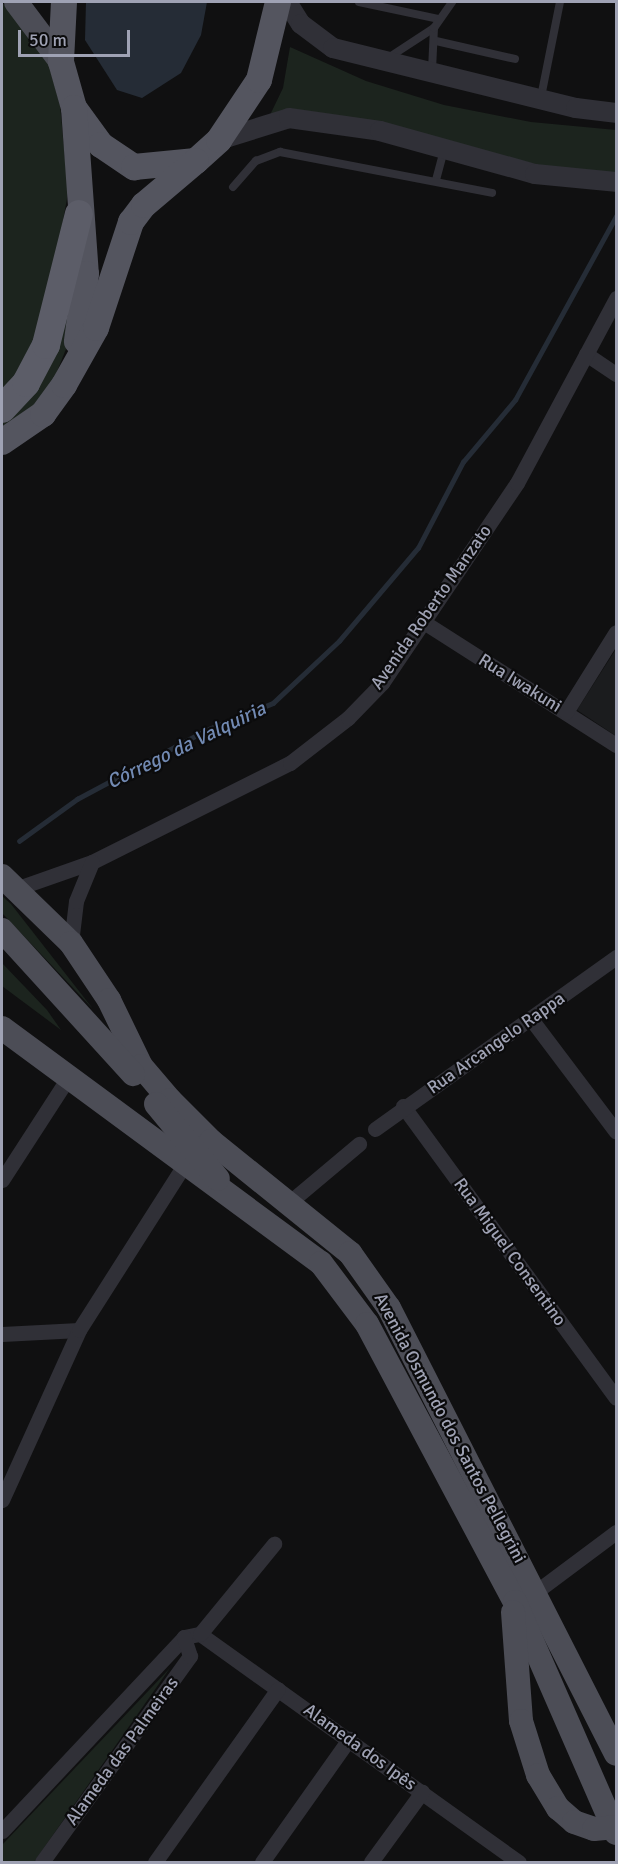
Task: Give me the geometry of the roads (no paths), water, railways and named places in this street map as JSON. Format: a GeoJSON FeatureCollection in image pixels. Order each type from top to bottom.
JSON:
{"type":"FeatureCollection","features":[{"type":"Feature","properties":{"kind":"highway"},"geometry":{"type":"LineString","coordinates":[[64,2],[61,62],[74,108],[79,214],[86,274],[82,325],[64,385]]}},
{"type":"Feature","properties":{"kind":"highway"},"geometry":{"type":"LineString","coordinates":[[2,442],[43,414],[64,385],[96,328],[131,222],[219,140],[259,80],[278,2]]}},
{"type":"Feature","properties":{"kind":"highway"},"geometry":{"type":"LineString","coordinates":[[74,108],[122,163],[146,167],[196,161]]}},
{"type":"Feature","properties":{"kind":"highway"},"geometry":{"type":"LineString","coordinates":[[2,409],[26,383],[46,345],[79,214]]}},
{"type":"Feature","properties":{"kind":"main road"},"geometry":{"type":"LineString","coordinates":[[16,2],[61,62]]}},
{"type":"Feature","properties":{"kind":"main road","name":"Avenida Osmundo dos Santos Pellegrini"},"geometry":{"type":"LineString","coordinates":[[10,882],[71,943],[109,1000],[141,1066],[170,1100],[211,1142],[291,1201],[350,1253],[389,1308],[537,1591],[616,1754]]}},
{"type":"Feature","properties":{"kind":"main road"},"geometry":{"type":"LineString","coordinates":[[2,930],[119,1055]]}},
{"type":"Feature","properties":{"kind":"main road","name":"Avenida Osmundo dos Santos Pellegrini"},"geometry":{"type":"LineString","coordinates":[[2,1028],[183,1167],[260,1218],[321,1263],[367,1324],[515,1602],[616,1829]]}},
{"type":"Feature","properties":{"kind":"main road","name":"Avenida Osmundo dos Santos Pellegrini"},"geometry":{"type":"LineString","coordinates":[[119,1055],[170,1100]]}},
{"type":"Feature","properties":{"kind":"main road","name":"Avenida Osmundo dos Santos Pellegrini"},"geometry":{"type":"LineString","coordinates":[[119,1055],[196,1156],[260,1218]]}},
{"type":"Feature","properties":{"kind":"main road"},"geometry":{"type":"LineString","coordinates":[[537,1591],[515,1602],[517,1699],[538,1775],[565,1816],[594,1829],[616,1829]]}},
{"type":"Feature","properties":{"kind":"street"},"geometry":{"type":"LineString","coordinates":[[287,2],[301,24],[333,48],[540,99],[616,113]]}},
{"type":"Feature","properties":{"kind":"street"},"geometry":{"type":"LineString","coordinates":[[219,140],[289,118],[380,131],[535,174],[616,182]]}},
{"type":"Feature","properties":{"kind":"street","name":"Avenida Roberto Manzato"},"geometry":{"type":"LineString","coordinates":[[10,882],[92,862],[290,763],[348,718],[382,683],[517,483],[616,298]]}},
{"type":"Feature","properties":{"kind":"street"},"geometry":{"type":"LineString","coordinates":[[586,354],[616,374]]}},
{"type":"Feature","properties":{"kind":"street","name":"Rua Iwakuni"},"geometry":{"type":"LineString","coordinates":[[422,621],[616,745]]}},
{"type":"Feature","properties":{"kind":"street"},"geometry":{"type":"LineString","coordinates":[[566,712],[616,632]]}},
{"type":"Feature","properties":{"kind":"street"},"geometry":{"type":"LineString","coordinates":[[71,943],[76,901],[92,862]]}},
{"type":"Feature","properties":{"kind":"street","name":"Rua Arcangelo Rappa"},"geometry":{"type":"LineString","coordinates":[[375,1129],[403,1106],[531,1019],[616,957]]}},
{"type":"Feature","properties":{"kind":"street"},"geometry":{"type":"LineString","coordinates":[[531,1019],[616,1132]]}},
{"type":"Feature","properties":{"kind":"street"},"geometry":{"type":"LineString","coordinates":[[2,1180],[68,1078]]}},
{"type":"Feature","properties":{"kind":"street","name":"Rua Miguel Consentino"},"geometry":{"type":"LineString","coordinates":[[403,1106],[616,1398]]}},
{"type":"Feature","properties":{"kind":"street"},"geometry":{"type":"LineString","coordinates":[[291,1201],[359,1144]]}},
{"type":"Feature","properties":{"kind":"street"},"geometry":{"type":"LineString","coordinates":[[2,1500],[79,1330],[183,1167]]}},
{"type":"Feature","properties":{"kind":"street"},"geometry":{"type":"LineString","coordinates":[[2,1334],[79,1330]]}},
{"type":"Feature","properties":{"kind":"street"},"geometry":{"type":"LineString","coordinates":[[537,1591],[615,1535]]}},
{"type":"Feature","properties":{"kind":"street"},"geometry":{"type":"LineString","coordinates":[[2,1831],[192,1636],[274,1544]]}},
{"type":"Feature","properties":{"kind":"street","name":"Alameda dos Ipês"},"geometry":{"type":"LineString","coordinates":[[192,1636],[278,1689],[519,1863]]}},
{"type":"Feature","properties":{"kind":"street","name":"Alameda das Palmeiras"},"geometry":{"type":"LineString","coordinates":[[42,1863],[190,1656],[192,1636]]}},
{"type":"Feature","properties":{"kind":"street"},"geometry":{"type":"LineString","coordinates":[[155,1863],[278,1689]]}},
{"type":"Feature","properties":{"kind":"street"},"geometry":{"type":"LineString","coordinates":[[262,1863],[349,1739]]}},
{"type":"Feature","properties":{"kind":"street"},"geometry":{"type":"LineString","coordinates":[[371,1863],[422,1792]]}},
{"type":"Feature","properties":{"kind":"lane"},"geometry":{"type":"LineString","coordinates":[[359,2],[439,19]]}},
{"type":"Feature","properties":{"kind":"lane"},"geometry":{"type":"LineString","coordinates":[[385,61],[434,28],[452,2]]}},
{"type":"Feature","properties":{"kind":"lane"},"geometry":{"type":"LineString","coordinates":[[540,99],[560,2]]}},
{"type":"Feature","properties":{"kind":"lane"},"geometry":{"type":"LineString","coordinates":[[432,72],[436,40],[434,28]]}},
{"type":"Feature","properties":{"kind":"lane"},"geometry":{"type":"LineString","coordinates":[[436,40],[515,59]]}},
{"type":"Feature","properties":{"kind":"lane"},"geometry":{"type":"LineString","coordinates":[[436,180],[444,149]]}},
{"type":"Feature","properties":{"kind":"lane"},"geometry":{"type":"LineString","coordinates":[[233,187],[256,161],[280,152],[436,180],[492,193]]}},
{"type":"Feature","properties":{"kind":"waterway","name":"Córrego da Valquiria"},"geometry":{"type":"LineString","coordinates":[[19,841],[77,799],[206,730],[273,703],[339,641],[418,548],[463,462],[515,400],[616,216]]}}]}
